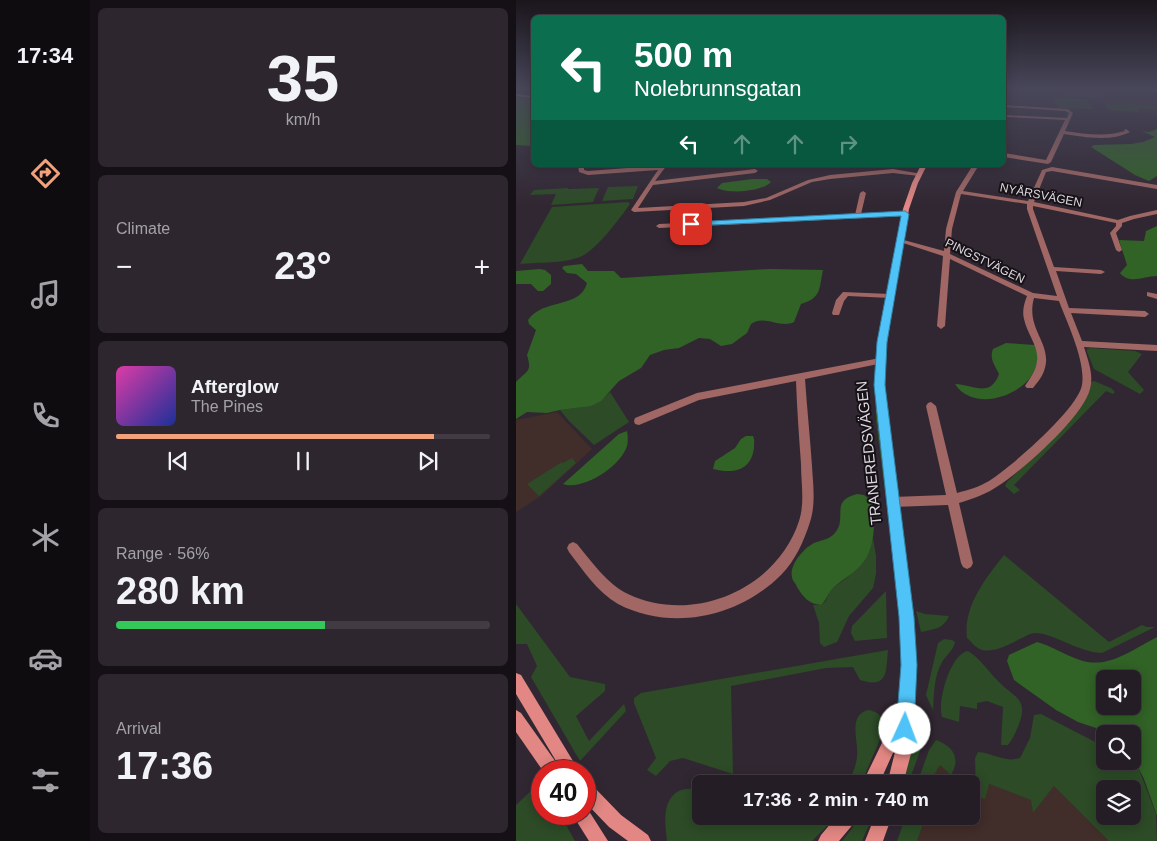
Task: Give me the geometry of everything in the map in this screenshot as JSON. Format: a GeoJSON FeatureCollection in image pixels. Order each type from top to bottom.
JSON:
{"type":"FeatureCollection","features":[{"type":"Feature","properties":{"kind":"street"},"geometry":{"type":"LineString","coordinates":[[893,502],[953,499],[979,491],[1008,473],[1077,405],[1087,385],[1087,375],[1079,344],[1031,215],[1030,202],[1064,127]]}},
{"type":"Feature","properties":{"kind":"street"},"geometry":{"type":"LineString","coordinates":[[1062,132],[1084,136],[1126,133],[1128,132],[1126,130]]}},
{"type":"Feature","properties":{"kind":"street"},"geometry":{"type":"LineString","coordinates":[[1006,155],[1157,187]]}},
{"type":"Feature","properties":{"kind":"street"},"geometry":{"type":"LineString","coordinates":[[581,167],[581,171],[588,173],[664,167]]}},
{"type":"Feature","properties":{"kind":"street"},"geometry":{"type":"LineString","coordinates":[[664,167],[651,183],[634,210],[744,204],[768,199],[799,185],[822,178],[897,168],[919,174]]}},
{"type":"Feature","properties":{"kind":"street","name":"TRANEREDSVÄGEN"},"geometry":{"type":"LineString","coordinates":[[898,775],[905,746],[909,650],[881,406],[880,361],[905,214],[923,167]]}},
{"type":"Feature","properties":{"kind":"street"},"geometry":{"type":"LineString","coordinates":[[941,326],[949,229],[960,192],[975,167]]}},
{"type":"Feature","properties":{"kind":"street"},"geometry":{"type":"LineString","coordinates":[[651,183],[755,171]]}},
{"type":"Feature","properties":{"kind":"street","name":"NYÅRSVÄGEN"},"geometry":{"type":"LineString","coordinates":[[960,192],[1030,202],[1118,222]]}},
{"type":"Feature","properties":{"kind":"street"},"geometry":{"type":"LineString","coordinates":[[858,215],[863,193]]}},
{"type":"Feature","properties":{"kind":"street"},"geometry":{"type":"LineString","coordinates":[[1119,250],[1114,234],[1118,222],[1132,216],[1157,212]]}},
{"type":"Feature","properties":{"kind":"street"},"geometry":{"type":"LineString","coordinates":[[660,226],[905,214]]}},
{"type":"Feature","properties":{"kind":"street","name":"PINGSTVÄGEN"},"geometry":{"type":"LineString","coordinates":[[900,241],[924,246],[948,255],[1031,296],[1061,299]]}},
{"type":"Feature","properties":{"kind":"street"},"geometry":{"type":"LineString","coordinates":[[1052,269],[1102,272]]}},
{"type":"Feature","properties":{"kind":"street"},"geometry":{"type":"LineString","coordinates":[[836,313],[840,300],[846,294],[890,296]]}},
{"type":"Feature","properties":{"kind":"street"},"geometry":{"type":"LineString","coordinates":[[1030,386],[1039,373],[1041,357],[1039,342],[1026,317],[1027,304],[1031,296]]}},
{"type":"Feature","properties":{"kind":"street"},"geometry":{"type":"LineString","coordinates":[[1065,310],[1145,314]]}},
{"type":"Feature","properties":{"kind":"street"},"geometry":{"type":"LineString","coordinates":[[1079,344],[1157,348]]}},
{"type":"Feature","properties":{"kind":"street"},"geometry":{"type":"LineString","coordinates":[[639,421],[697,397],[880,361]]}},
{"type":"Feature","properties":{"kind":"street"},"geometry":{"type":"LineString","coordinates":[[573,548],[604,585],[624,599],[656,610],[696,611],[717,606],[747,594],[763,582],[788,558],[798,540],[805,520],[808,489],[800,376]]}},
{"type":"Feature","properties":{"kind":"street"},"geometry":{"type":"LineString","coordinates":[[931,406],[967,563]]}},
{"type":"Feature","properties":{"kind":"street"},"geometry":{"type":"LineString","coordinates":[[516,680],[564,760]]}},
{"type":"Feature","properties":{"kind":"street","name":"TRANEREDSVÄGEN"},"geometry":{"type":"LineString","coordinates":[[874,775],[905,711]]}},
{"type":"Feature","properties":{"kind":"street"},"geometry":{"type":"LineString","coordinates":[[516,718],[545,760]]}},
{"type":"Feature","properties":{"kind":"street"},"geometry":{"type":"LineString","coordinates":[[596,801],[615,820],[642,841]]}},
{"type":"Feature","properties":{"kind":"street"},"geometry":{"type":"LineString","coordinates":[[588,825],[599,841]]}},
{"type":"Feature","properties":{"kind":"street"},"geometry":{"type":"LineString","coordinates":[[827,841],[841,825]]}},
{"type":"Feature","properties":{"kind":"street"},"geometry":{"type":"LineString","coordinates":[[874,841],[880,825]]}},
{"type":"Feature","properties":{"kind":"shaded area"},"geometry":{"type":"Polygon","coordinates":[[[557,412],[592,449],[541,496],[516,512],[516,420],[557,412]]]}},
{"type":"Feature","properties":{"kind":"shaded area"},"geometry":{"type":"Polygon","coordinates":[[[940,765],[952,775],[934,775],[940,765]]]}},
{"type":"Feature","properties":{"kind":"shaded area"},"geometry":{"type":"Polygon","coordinates":[[[989,784],[1032,800],[1033,813],[1054,785],[1109,841],[917,841],[923,825],[980,825],[980,792],[989,784]]]}},
{"type":"Feature","properties":{"kind":"green space"},"geometry":{"type":"Polygon","coordinates":[[[516,127],[531,127],[531,146],[516,145],[516,127]]]}},
{"type":"Feature","properties":{"kind":"green space"},"geometry":{"type":"Polygon","coordinates":[[[1157,129],[1157,176],[1149,181],[1135,175],[1091,147],[1094,145],[1143,142],[1155,137],[1142,131],[1149,132],[1157,129]]]}},
{"type":"Feature","properties":{"kind":"green space"},"geometry":{"type":"Polygon","coordinates":[[[767,179],[771,182],[760,188],[745,191],[729,191],[717,188],[722,183],[767,179]]]}},
{"type":"Feature","properties":{"kind":"green space"},"geometry":{"type":"Polygon","coordinates":[[[638,186],[633,199],[602,201],[608,187],[638,186]]]}},
{"type":"Feature","properties":{"kind":"green space"},"geometry":{"type":"Polygon","coordinates":[[[599,188],[593,202],[551,205],[556,194],[530,195],[534,190],[599,188]]]}},
{"type":"Feature","properties":{"kind":"green space"},"geometry":{"type":"Polygon","coordinates":[[[628,202],[630,204],[608,233],[582,256],[560,262],[520,264],[552,207],[628,202]]]}},
{"type":"Feature","properties":{"kind":"green space"},"geometry":{"type":"Polygon","coordinates":[[[1157,226],[1157,276],[1137,279],[1124,277],[1120,273],[1127,265],[1119,240],[1144,241],[1146,231],[1157,226]]]}},
{"type":"Feature","properties":{"kind":"green space"},"geometry":{"type":"Polygon","coordinates":[[[582,264],[588,271],[614,271],[621,278],[769,269],[823,270],[818,292],[813,299],[801,304],[794,322],[783,324],[761,320],[756,321],[751,324],[747,333],[732,344],[721,346],[710,339],[699,338],[679,348],[664,350],[650,355],[641,368],[619,381],[601,401],[591,406],[547,413],[527,412],[516,419],[516,382],[529,368],[527,355],[536,330],[529,324],[528,320],[535,313],[577,297],[583,291],[587,283],[576,274],[567,273],[562,268],[564,266],[582,264]]]}},
{"type":"Feature","properties":{"kind":"green space"},"geometry":{"type":"Polygon","coordinates":[[[545,270],[551,275],[551,284],[543,291],[538,291],[531,284],[516,284],[516,271],[545,270]]]}},
{"type":"Feature","properties":{"kind":"green space"},"geometry":{"type":"Polygon","coordinates":[[[1006,343],[1035,345],[1037,360],[1033,373],[1023,385],[1010,393],[995,398],[980,399],[966,394],[955,384],[980,388],[991,386],[999,374],[992,359],[993,349],[1006,343]]]}},
{"type":"Feature","properties":{"kind":"green space"},"geometry":{"type":"Polygon","coordinates":[[[1087,349],[1135,351],[1142,354],[1128,372],[1144,390],[1140,394],[1094,369],[1087,352],[1087,349]]]}},
{"type":"Feature","properties":{"kind":"green space"},"geometry":{"type":"Polygon","coordinates":[[[874,370],[887,498],[886,500],[876,422],[874,370]]]}},
{"type":"Feature","properties":{"kind":"green space"},"geometry":{"type":"Polygon","coordinates":[[[1094,381],[1111,388],[1115,392],[1113,394],[1106,391],[1014,485],[1020,490],[1014,494],[1005,486],[1007,482],[1064,426],[1091,382],[1094,381]]]}},
{"type":"Feature","properties":{"kind":"green space"},"geometry":{"type":"Polygon","coordinates":[[[610,392],[629,422],[594,445],[560,410],[593,403],[610,392]]]}},
{"type":"Feature","properties":{"kind":"green space"},"geometry":{"type":"Polygon","coordinates":[[[627,431],[627,446],[623,454],[609,469],[581,484],[563,484],[619,434],[627,431]]]}},
{"type":"Feature","properties":{"kind":"green space"},"geometry":{"type":"Polygon","coordinates":[[[746,436],[753,436],[754,448],[749,462],[745,466],[734,471],[713,469],[715,461],[735,448],[741,439],[746,436]]]}},
{"type":"Feature","properties":{"kind":"green space"},"geometry":{"type":"Polygon","coordinates":[[[572,458],[576,463],[539,496],[527,484],[562,462],[572,458]]]}},
{"type":"Feature","properties":{"kind":"green space"},"geometry":{"type":"Polygon","coordinates":[[[857,494],[864,495],[873,502],[874,528],[868,554],[858,568],[832,589],[821,605],[810,602],[799,591],[793,581],[792,572],[795,562],[814,543],[825,540],[835,533],[839,527],[841,505],[849,497],[857,494]]]}},
{"type":"Feature","properties":{"kind":"green space"},"geometry":{"type":"Polygon","coordinates":[[[873,538],[876,574],[873,588],[849,616],[837,642],[824,647],[820,643],[819,623],[813,605],[821,605],[826,601],[830,590],[848,577],[867,554],[873,538]]]}},
{"type":"Feature","properties":{"kind":"green space"},"geometry":{"type":"Polygon","coordinates":[[[1004,555],[1109,642],[1142,625],[1155,627],[1102,653],[1084,650],[1051,636],[1036,633],[994,650],[988,651],[978,648],[967,638],[967,626],[972,604],[983,583],[1004,555]]]}},
{"type":"Feature","properties":{"kind":"green space"},"geometry":{"type":"Polygon","coordinates":[[[886,591],[887,638],[855,641],[851,633],[852,626],[886,591]]]}},
{"type":"Feature","properties":{"kind":"green space"},"geometry":{"type":"Polygon","coordinates":[[[516,604],[570,677],[605,684],[605,691],[576,716],[589,741],[624,704],[626,711],[581,760],[531,677],[537,666],[527,644],[516,644],[516,604]]]}},
{"type":"Feature","properties":{"kind":"green space"},"geometry":{"type":"Polygon","coordinates":[[[916,611],[925,614],[949,616],[941,626],[921,632],[916,611]]]}},
{"type":"Feature","properties":{"kind":"green space"},"geometry":{"type":"Polygon","coordinates":[[[1157,637],[1157,816],[1140,770],[1141,725],[1096,725],[1096,728],[1078,722],[1056,710],[1014,680],[1007,661],[1009,655],[1037,642],[1074,658],[1090,662],[1110,660],[1157,637]]]}},
{"type":"Feature","properties":{"kind":"green space"},"geometry":{"type":"Polygon","coordinates":[[[944,639],[955,642],[937,673],[933,710],[926,695],[938,643],[944,639]]]}},
{"type":"Feature","properties":{"kind":"green space"},"geometry":{"type":"Polygon","coordinates":[[[888,650],[886,672],[881,680],[876,682],[860,680],[853,667],[826,668],[731,686],[733,774],[683,758],[670,761],[656,776],[647,770],[656,758],[634,703],[634,698],[641,693],[888,650]]]}},
{"type":"Feature","properties":{"kind":"green space"},"geometry":{"type":"Polygon","coordinates":[[[968,651],[1021,703],[1022,715],[1008,745],[1001,745],[1003,707],[987,701],[977,703],[977,709],[960,706],[959,722],[942,717],[941,701],[946,680],[956,660],[968,651]]]}},
{"type":"Feature","properties":{"kind":"green space"},"geometry":{"type":"Polygon","coordinates":[[[868,710],[879,715],[883,720],[883,732],[865,775],[852,775],[857,751],[856,723],[862,713],[868,710]]]}},
{"type":"Feature","properties":{"kind":"green space"},"geometry":{"type":"Polygon","coordinates":[[[1041,714],[1096,742],[1096,770],[1139,770],[1156,814],[1157,841],[1109,841],[1054,786],[1033,813],[1031,800],[989,784],[985,799],[980,797],[980,775],[975,775],[975,758],[978,752],[1004,759],[1020,758],[1030,738],[1034,715],[1041,714]]]}},
{"type":"Feature","properties":{"kind":"green space"},"geometry":{"type":"Polygon","coordinates":[[[922,732],[927,732],[911,775],[903,775],[911,749],[922,732]]]}},
{"type":"Feature","properties":{"kind":"green space"},"geometry":{"type":"Polygon","coordinates":[[[936,740],[951,749],[954,753],[955,763],[951,775],[940,765],[934,775],[920,775],[929,750],[936,740]]]}},
{"type":"Feature","properties":{"kind":"green space"},"geometry":{"type":"Polygon","coordinates":[[[692,789],[692,825],[828,825],[812,841],[667,841],[667,805],[675,794],[692,789]]]}},
{"type":"Feature","properties":{"kind":"green space"},"geometry":{"type":"Polygon","coordinates":[[[531,791],[531,825],[566,825],[575,841],[516,841],[516,805],[531,791]]]}},
{"type":"Feature","properties":{"kind":"green space"},"geometry":{"type":"Polygon","coordinates":[[[855,825],[869,825],[862,841],[842,841],[855,825]]]}},
{"type":"Feature","properties":{"kind":"green space"},"geometry":{"type":"Polygon","coordinates":[[[903,825],[923,825],[917,841],[897,841],[903,825]]]}},
{"type":"Feature","properties":{"kind":"route"},"geometry":{"type":"LineString","coordinates":[[691,224],[891,213],[905,214],[882,342],[880,385],[909,650],[905,729]]}}]}
